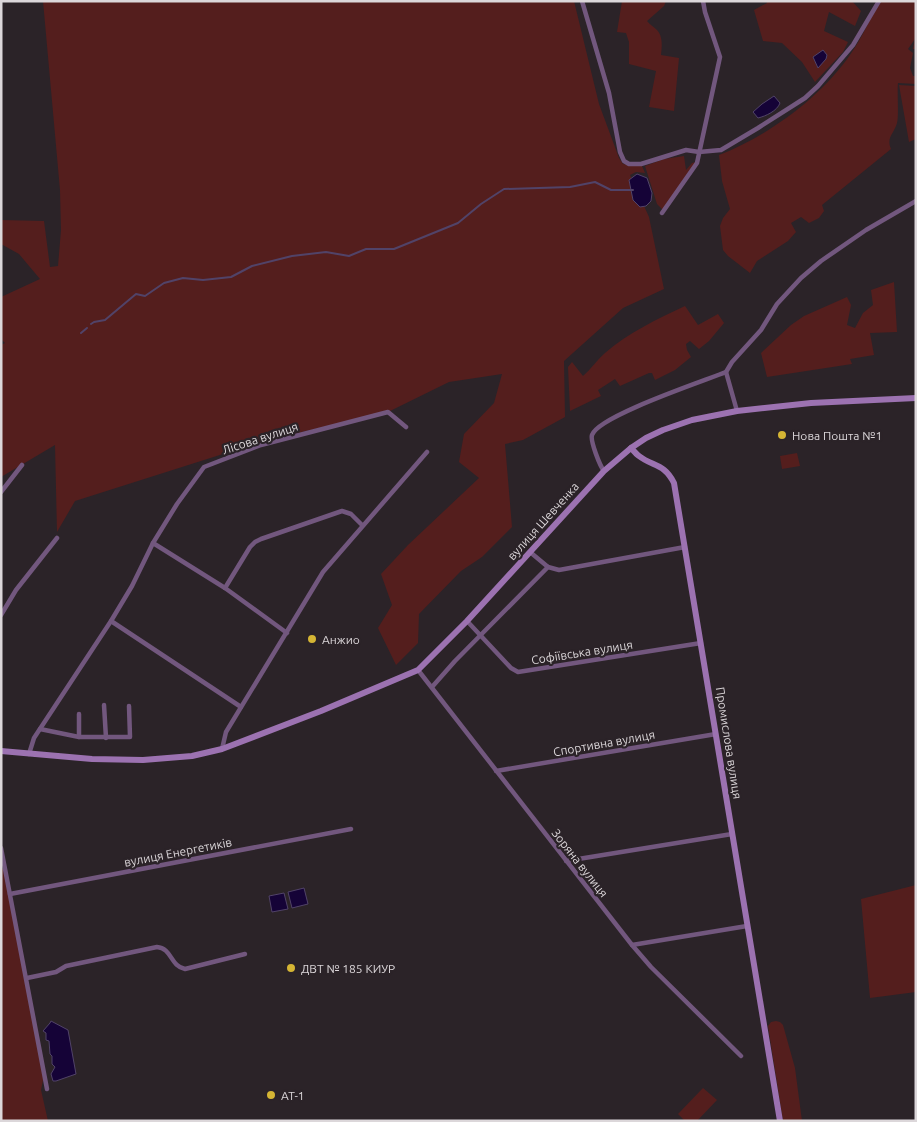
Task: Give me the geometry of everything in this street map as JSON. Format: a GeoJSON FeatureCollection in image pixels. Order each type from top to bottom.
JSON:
{"type":"FeatureCollection","features":[{"type":"Feature","properties":{"kind":"street"},"geometry":{"type":"LineString","coordinates":[[582,1],[609,93],[620,152],[624,161],[630,164],[642,164],[686,150],[699,152],[722,150],[774,118],[811,92],[833,70],[853,45],[879,1]]}},
{"type":"Feature","properties":{"kind":"street"},"geometry":{"type":"LineString","coordinates":[[662,213],[697,163],[720,57],[703,1]]}},
{"type":"Feature","properties":{"kind":"street"},"geometry":{"type":"LineString","coordinates":[[604,471],[591,438],[592,433],[616,415],[726,372],[732,362],[761,330],[777,304],[801,278],[821,261],[866,230],[916,201]]}},
{"type":"Feature","properties":{"kind":"street"},"geometry":{"type":"LineString","coordinates":[[726,372],[737,411]]}},
{"type":"Feature","properties":{"kind":"street","name":"вулиця Шевченка"},"geometry":{"type":"LineString","coordinates":[[1,751],[143,760],[192,756],[222,749],[326,709],[418,670],[467,621],[604,471],[630,448],[646,438],[678,424],[737,411],[811,403],[916,398]]}},
{"type":"Feature","properties":{"kind":"street","name":"Лісова вулиця"},"geometry":{"type":"LineString","coordinates":[[29,754],[34,738],[111,621],[132,586],[153,543],[177,504],[204,467],[261,445],[388,412],[406,427]]}},
{"type":"Feature","properties":{"kind":"street","name":"Промислова вулиця"},"geometry":{"type":"LineString","coordinates":[[630,448],[639,456],[659,466],[674,483],[780,1121]]}},
{"type":"Feature","properties":{"kind":"street"},"geometry":{"type":"LineString","coordinates":[[222,749],[226,732],[323,572],[427,452]]}},
{"type":"Feature","properties":{"kind":"street"},"geometry":{"type":"LineString","coordinates":[[1,492],[22,465]]}},
{"type":"Feature","properties":{"kind":"street"},"geometry":{"type":"LineString","coordinates":[[225,588],[250,547],[261,539],[342,511],[350,514],[362,525]]}},
{"type":"Feature","properties":{"kind":"street"},"geometry":{"type":"LineString","coordinates":[[1,615],[16,590],[57,538]]}},
{"type":"Feature","properties":{"kind":"street"},"geometry":{"type":"LineString","coordinates":[[153,543],[225,588],[287,633]]}},
{"type":"Feature","properties":{"kind":"street"},"geometry":{"type":"LineString","coordinates":[[530,552],[548,567],[559,570],[685,547]]}},
{"type":"Feature","properties":{"kind":"street"},"geometry":{"type":"LineString","coordinates":[[432,687],[455,661],[548,567]]}},
{"type":"Feature","properties":{"kind":"street"},"geometry":{"type":"LineString","coordinates":[[111,621],[241,707]]}},
{"type":"Feature","properties":{"kind":"street"},"geometry":{"type":"LineString","coordinates":[[467,621],[481,636]]}},
{"type":"Feature","properties":{"kind":"street","name":"Софіївська вулиця"},"geometry":{"type":"LineString","coordinates":[[481,636],[518,672],[701,643]]}},
{"type":"Feature","properties":{"kind":"street","name":"Зоряна вулиця"},"geometry":{"type":"LineString","coordinates":[[418,670],[651,967],[741,1056]]}},
{"type":"Feature","properties":{"kind":"street"},"geometry":{"type":"LineString","coordinates":[[104,705],[106,738]]}},
{"type":"Feature","properties":{"kind":"street"},"geometry":{"type":"LineString","coordinates":[[40,729],[80,737],[130,737],[129,706]]}},
{"type":"Feature","properties":{"kind":"street"},"geometry":{"type":"LineString","coordinates":[[79,714],[80,737]]}},
{"type":"Feature","properties":{"kind":"street","name":"Спортивна вулиця"},"geometry":{"type":"LineString","coordinates":[[496,771],[716,734]]}},
{"type":"Feature","properties":{"kind":"street","name":"вулиця Енергетиків"},"geometry":{"type":"LineString","coordinates":[[10,894],[351,829]]}},
{"type":"Feature","properties":{"kind":"street"},"geometry":{"type":"LineString","coordinates":[[566,861],[732,834]]}},
{"type":"Feature","properties":{"kind":"street"},"geometry":{"type":"LineString","coordinates":[[1,848],[47,1089]]}},
{"type":"Feature","properties":{"kind":"street"},"geometry":{"type":"LineString","coordinates":[[632,944],[747,926]]}},
{"type":"Feature","properties":{"kind":"street"},"geometry":{"type":"LineString","coordinates":[[27,978],[56,972],[66,966],[157,947],[163,947],[167,950],[176,966],[185,969],[245,954]]}},
{"type":"Feature","properties":{"kind":"shaded area"},"geometry":{"type":"Polygon","coordinates":[[[43,1],[574,1],[599,104],[619,158],[623,164],[642,166],[645,173],[636,172],[630,175],[649,217],[664,289],[623,308],[564,361],[565,417],[523,440],[505,444],[512,527],[482,557],[461,571],[419,614],[418,643],[396,665],[378,628],[392,605],[381,574],[408,545],[479,478],[459,462],[464,434],[494,403],[502,374],[449,382],[388,412],[267,440],[75,501],[57,532],[55,445],[1,477],[1,345],[5,343],[1,339],[1,297],[40,279],[19,254],[1,244],[1,220],[44,221],[50,267],[58,266],[61,230],[60,190],[43,1]]]}},
{"type":"Feature","properties":{"kind":"shaded area"},"geometry":{"type":"Polygon","coordinates":[[[622,1],[666,1],[664,6],[647,21],[660,35],[661,55],[679,58],[674,111],[649,107],[656,71],[629,64],[629,42],[626,33],[617,32],[622,1]]]}},
{"type":"Feature","properties":{"kind":"shaded area"},"geometry":{"type":"Polygon","coordinates":[[[767,1],[852,1],[861,11],[855,26],[829,12],[824,31],[848,42],[843,52],[815,82],[802,62],[782,43],[763,41],[754,10],[767,3],[767,1]]]}},
{"type":"Feature","properties":{"kind":"shaded area"},"geometry":{"type":"Polygon","coordinates":[[[879,1],[916,1],[916,49],[913,49],[915,39],[908,49],[913,53],[910,68],[913,76],[916,76],[916,84],[898,83],[898,120],[889,141],[891,149],[822,205],[824,211],[819,218],[809,223],[801,217],[791,223],[796,232],[788,241],[757,261],[750,273],[723,250],[720,226],[730,209],[722,181],[719,155],[774,126],[792,114],[824,86],[854,49],[879,1]]]}},
{"type":"Feature","properties":{"kind":"shaded area"},"geometry":{"type":"Polygon","coordinates":[[[823,50],[827,55],[826,59],[818,68],[813,57],[823,50]]]}},
{"type":"Feature","properties":{"kind":"shaded area"},"geometry":{"type":"Polygon","coordinates":[[[899,85],[916,86],[916,139],[909,142],[899,85]]]}},
{"type":"Feature","properties":{"kind":"shaded area"},"geometry":{"type":"Polygon","coordinates":[[[774,96],[780,103],[779,106],[771,113],[758,118],[753,112],[774,96]]]}},
{"type":"Feature","properties":{"kind":"shaded area"},"geometry":{"type":"Polygon","coordinates":[[[684,156],[686,170],[692,163],[696,162],[663,210],[657,204],[645,166],[664,159],[684,156]]]}},
{"type":"Feature","properties":{"kind":"shaded area"},"geometry":{"type":"Polygon","coordinates":[[[637,174],[647,178],[652,193],[651,201],[646,206],[640,207],[633,200],[629,180],[637,174]]]}},
{"type":"Feature","properties":{"kind":"shaded area"},"geometry":{"type":"Polygon","coordinates":[[[894,282],[897,332],[870,333],[874,355],[850,359],[852,364],[767,377],[761,353],[791,325],[804,316],[847,297],[851,305],[847,325],[855,328],[863,313],[873,305],[871,290],[894,282]]]}},
{"type":"Feature","properties":{"kind":"shaded area"},"geometry":{"type":"Polygon","coordinates":[[[685,306],[698,325],[718,314],[724,323],[709,341],[699,349],[690,341],[686,344],[691,357],[675,370],[655,380],[652,373],[649,373],[620,386],[615,379],[598,390],[601,396],[570,411],[568,367],[572,362],[583,376],[605,353],[623,339],[653,321],[685,306]]]}},
{"type":"Feature","properties":{"kind":"shaded area"},"geometry":{"type":"Polygon","coordinates":[[[797,453],[800,466],[782,469],[780,456],[797,453]]]}},
{"type":"Feature","properties":{"kind":"shaded area"},"geometry":{"type":"Polygon","coordinates":[[[1,869],[5,869],[44,1075],[41,1090],[48,1121],[1,1121],[1,869]]]}},
{"type":"Feature","properties":{"kind":"shaded area"},"geometry":{"type":"Polygon","coordinates":[[[916,885],[916,992],[870,998],[861,899],[916,885]]]}},
{"type":"Feature","properties":{"kind":"shaded area"},"geometry":{"type":"Polygon","coordinates":[[[304,888],[308,904],[292,908],[288,892],[304,888]]]}},
{"type":"Feature","properties":{"kind":"shaded area"},"geometry":{"type":"Polygon","coordinates":[[[284,893],[288,909],[272,912],[269,896],[284,893]]]}},
{"type":"Feature","properties":{"kind":"shaded area"},"geometry":{"type":"Polygon","coordinates":[[[51,1021],[68,1030],[76,1074],[56,1081],[53,1081],[51,1074],[55,1067],[52,1064],[49,1041],[46,1040],[46,1033],[43,1031],[51,1021]]]}},
{"type":"Feature","properties":{"kind":"shaded area"},"geometry":{"type":"Polygon","coordinates":[[[776,1021],[783,1025],[795,1068],[802,1121],[783,1121],[768,1026],[771,1022],[776,1021]]]}},
{"type":"Feature","properties":{"kind":"shaded area"},"geometry":{"type":"Polygon","coordinates":[[[703,1088],[717,1100],[697,1121],[685,1121],[678,1114],[703,1088]]]}},
{"type":"Feature","properties":{"kind":"waterway"},"geometry":{"type":"LineString","coordinates":[[91,324],[105,320],[136,294],[145,296],[164,283],[183,278],[203,280],[231,277],[252,266],[292,256],[326,252],[349,256],[366,249],[394,249],[458,223],[481,204],[504,189],[570,187],[595,182],[611,190],[633,190]]}},
{"type":"Feature","properties":{"kind":"waterway"},"geometry":{"type":"LineString","coordinates":[[81,333],[87,328]]}},
{"type":"Feature","properties":{"kind":"place","name":"Нова Пошта №1"},"geometry":{"type":"Point","coordinates":[782,435]}},
{"type":"Feature","properties":{"kind":"place","name":"Анжио"},"geometry":{"type":"Point","coordinates":[312,639]}},
{"type":"Feature","properties":{"kind":"place","name":"ДВТ № 185 КИУР"},"geometry":{"type":"Point","coordinates":[291,968]}},
{"type":"Feature","properties":{"kind":"place","name":"АТ-1"},"geometry":{"type":"Point","coordinates":[271,1095]}}]}
